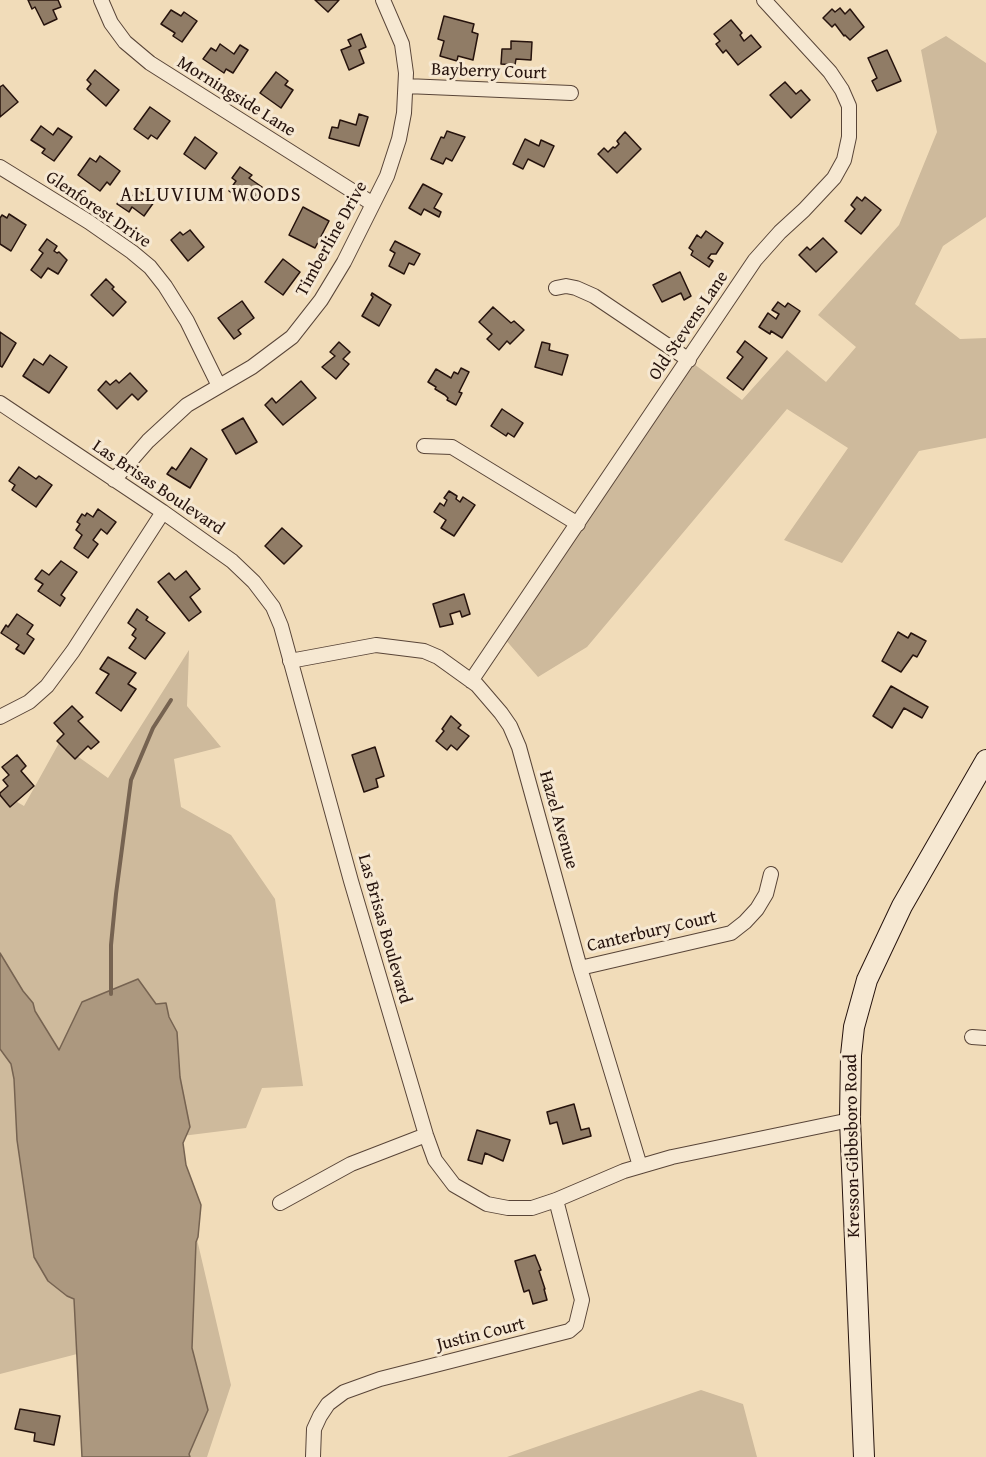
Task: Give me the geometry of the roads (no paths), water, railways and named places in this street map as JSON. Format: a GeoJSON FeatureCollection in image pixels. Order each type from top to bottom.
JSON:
{"type":"FeatureCollection","features":[{"type":"Feature","properties":{"kind":"street","name":"Morningside Lane"},"geometry":{"type":"LineString","coordinates":[[100,0],[111,23],[125,42],[150,63],[373,204]]}},
{"type":"Feature","properties":{"kind":"street","name":"Timberline Drive"},"geometry":{"type":"LineString","coordinates":[[114,480],[148,441],[187,405],[252,368],[292,337],[321,300],[344,262],[387,176],[399,139],[404,113],[406,74],[402,44],[383,0]]}},
{"type":"Feature","properties":{"kind":"street","name":"Old Stevens Lane"},"geometry":{"type":"LineString","coordinates":[[471,681],[755,260],[834,178],[844,160],[849,137],[849,106],[842,90],[830,72],[764,0]]}},
{"type":"Feature","properties":{"kind":"street","name":"Bayberry Court"},"geometry":{"type":"LineString","coordinates":[[406,86],[571,93]]}},
{"type":"Feature","properties":{"kind":"street","name":"Glenforest Drive"},"geometry":{"type":"LineString","coordinates":[[0,167],[89,222],[150,267],[187,321],[219,386]]}},
{"type":"Feature","properties":{"kind":"street"},"geometry":{"type":"LineString","coordinates":[[556,288],[566,286],[576,288],[594,296],[689,360]]}},
{"type":"Feature","properties":{"kind":"street","name":"Las Brisas Boulevard"},"geometry":{"type":"LineString","coordinates":[[0,403],[232,561],[260,589],[273,607],[426,1136],[435,1160],[454,1185],[487,1204],[508,1208],[532,1208],[624,1171],[672,1157],[850,1120]]}},
{"type":"Feature","properties":{"kind":"street"},"geometry":{"type":"LineString","coordinates":[[424,446],[452,447],[578,524]]}},
{"type":"Feature","properties":{"kind":"street"},"geometry":{"type":"LineString","coordinates":[[0,717],[29,702],[47,687],[163,512]]}},
{"type":"Feature","properties":{"kind":"street","name":"Hazel Avenue"},"geometry":{"type":"LineString","coordinates":[[290,661],[376,645],[424,651],[438,657],[471,681],[501,713],[510,726],[519,747],[580,968],[640,1166]]}},
{"type":"Feature","properties":{"kind":"street","name":"Kresson-Gibbsboro Road"},"geometry":{"type":"LineString","coordinates":[[864,1457],[850,1120],[854,1027],[867,980],[902,906],[986,760]]}},
{"type":"Feature","properties":{"kind":"street","name":"Canterbury Court"},"geometry":{"type":"LineString","coordinates":[[580,968],[731,933],[757,909],[766,894],[771,874]]}},
{"type":"Feature","properties":{"kind":"street"},"geometry":{"type":"LineString","coordinates":[[280,1203],[351,1164],[426,1136]]}},
{"type":"Feature","properties":{"kind":"street","name":"Justin Court"},"geometry":{"type":"LineString","coordinates":[[313,1457],[314,1429],[320,1416],[328,1404],[344,1392],[380,1379],[569,1332],[576,1325],[582,1300],[556,1200]]}},
{"type":"Feature","properties":{"kind":"waterway"},"geometry":{"type":"LineString","coordinates":[[111,994],[111,945],[131,780],[153,728],[171,700]]}},
{"type":"Feature","properties":{"kind":"district","name":"ALLUVIUM WOODS"},"geometry":{"type":"Point","coordinates":[211,196]}}]}
